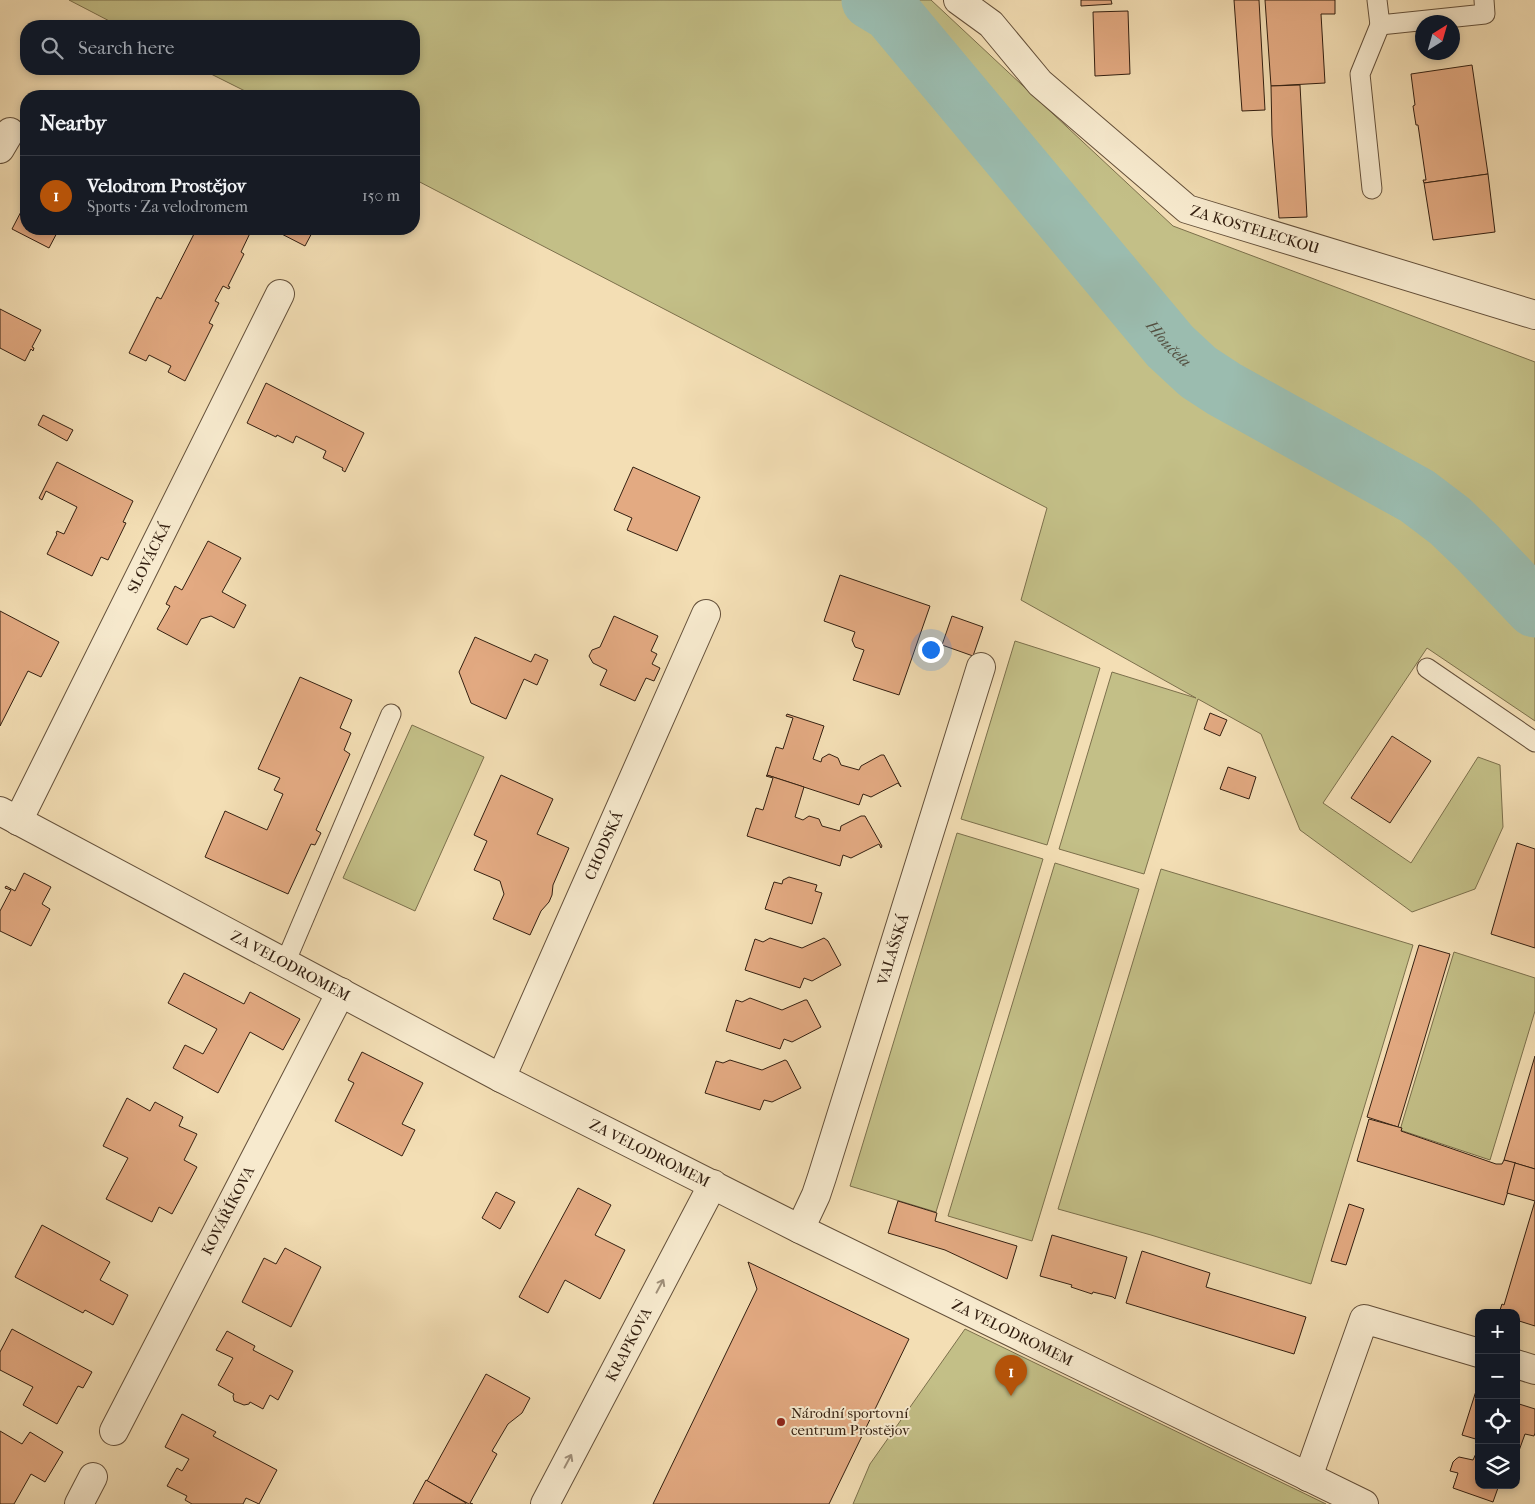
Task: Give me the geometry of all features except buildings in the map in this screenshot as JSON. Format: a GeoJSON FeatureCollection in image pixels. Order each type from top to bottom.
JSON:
{"type":"FeatureCollection","features":[{"type":"Feature","properties":{"kind":"street","name":"ZA KOSTELECKOU"},"geometry":{"type":"LineString","coordinates":[[958,0],[991,24],[1040,83],[1187,209],[1535,315]]}},
{"type":"Feature","properties":{"kind":"street","name":"SLOVÁCKÁ"},"geometry":{"type":"LineString","coordinates":[[9,816],[280,294]]}},
{"type":"Feature","properties":{"kind":"street","name":"CHODSKÁ"},"geometry":{"type":"LineString","coordinates":[[502,1078],[706,614]]}},
{"type":"Feature","properties":{"kind":"street","name":"VALAŠSKÁ"},"geometry":{"type":"LineString","coordinates":[[800,1229],[822,1177],[981,667]]}},
{"type":"Feature","properties":{"kind":"street","name":"ZA VELODROMEM"},"geometry":{"type":"LineString","coordinates":[[9,816],[502,1078],[800,1229],[1364,1504]]}},
{"type":"Feature","properties":{"kind":"street","name":"KOVÁŘÍKOVA"},"geometry":{"type":"LineString","coordinates":[[114,1431],[341,992]]}},
{"type":"Feature","properties":{"kind":"street","name":"KRAPKOVA"},"geometry":{"type":"LineString","coordinates":[[545,1504],[713,1184]]}},
{"type":"Feature","properties":{"kind":"street"},"geometry":{"type":"LineString","coordinates":[[1308,1476],[1364,1319],[1475,1352]]}},
{"type":"Feature","properties":{"kind":"street"},"geometry":{"type":"LineString","coordinates":[[1520,1365],[1535,1370]]}},
{"type":"Feature","properties":{"kind":"street"},"geometry":{"type":"LineString","coordinates":[[79,1504],[94,1477]]}},
{"type":"Feature","properties":{"kind":"lane"},"geometry":{"type":"LineString","coordinates":[[1372,189],[1360,74],[1380,25],[1377,0]]}},
{"type":"Feature","properties":{"kind":"lane"},"geometry":{"type":"LineString","coordinates":[[1380,25],[1485,14],[1484,0]]}},
{"type":"Feature","properties":{"kind":"lane"},"geometry":{"type":"LineString","coordinates":[[1427,668],[1535,742]]}},
{"type":"Feature","properties":{"kind":"lane"},"geometry":{"type":"LineString","coordinates":[[285,963],[391,714]]}},
{"type":"Feature","properties":{"kind":"shaded area"},"geometry":{"type":"Polygon","coordinates":[[[69,0],[931,0],[1173,226],[1535,362],[1535,721],[1427,648],[1323,803],[1411,863],[1478,757],[1500,765],[1503,827],[1475,889],[1412,912],[1300,830],[1261,734],[1198,699],[1144,874],[1059,849],[1112,672],[1196,698],[1021,600],[1047,508],[420,182],[420,90],[243,90],[213,75],[420,75],[420,20],[107,20],[69,0]]]}},
{"type":"Feature","properties":{"kind":"shaded area"},"geometry":{"type":"Polygon","coordinates":[[[1015,641],[1100,668],[1047,845],[961,819],[1015,641]]]}},
{"type":"Feature","properties":{"kind":"shaded area"},"geometry":{"type":"Polygon","coordinates":[[[412,725],[484,757],[415,911],[343,878],[412,725]]]}},
{"type":"Feature","properties":{"kind":"shaded area"},"geometry":{"type":"Polygon","coordinates":[[[957,833],[1043,859],[936,1212],[850,1186],[957,833]]]}},
{"type":"Feature","properties":{"kind":"shaded area"},"geometry":{"type":"Polygon","coordinates":[[[1055,863],[1139,889],[1032,1241],[948,1216],[1055,863]]]}},
{"type":"Feature","properties":{"kind":"shaded area"},"geometry":{"type":"Polygon","coordinates":[[[1161,869],[1413,945],[1311,1284],[1151,1235],[1058,1209],[1161,869]]]}},
{"type":"Feature","properties":{"kind":"shaded area"},"geometry":{"type":"Polygon","coordinates":[[[1454,952],[1535,978],[1535,1011],[1490,1160],[1400,1130],[1454,952]]]}},
{"type":"Feature","properties":{"kind":"shaded area"},"geometry":{"type":"Polygon","coordinates":[[[965,1329],[1326,1504],[853,1504],[870,1464],[965,1329]]]}},
{"type":"Feature","properties":{"kind":"waterway","name":"Hloučela"},"geometry":{"type":"LineString","coordinates":[[871,0],[891,12],[1170,346],[1198,372],[1224,389],[1417,496],[1450,521],[1535,608]]}},
{"type":"Feature","properties":{"kind":"place","name":"Velodrom Prostějov"},"geometry":{"type":"Point","coordinates":[1011,1396]}},
{"type":"Feature","properties":{"kind":"place","name":"Národní sportovní centrum Prostějov"},"geometry":{"type":"Point","coordinates":[781,1422]}}]}
